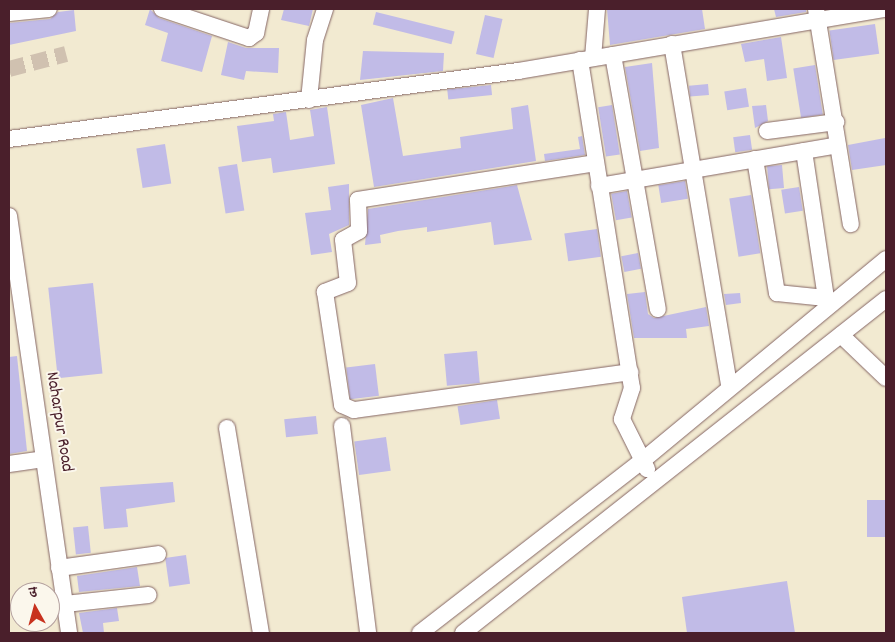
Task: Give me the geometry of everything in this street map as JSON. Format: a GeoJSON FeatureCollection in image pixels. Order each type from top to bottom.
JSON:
{"type":"FeatureCollection","features":[{"type":"Feature","properties":{"kind":"street"},"geometry":{"type":"LineString","coordinates":[[9,13],[49,9]]}},
{"type":"Feature","properties":{"kind":"street"},"geometry":{"type":"LineString","coordinates":[[162,9],[249,38],[256,33],[261,9]]}},
{"type":"Feature","properties":{"kind":"street"},"geometry":{"type":"LineString","coordinates":[[309,100],[315,40],[325,9]]}},
{"type":"Feature","properties":{"kind":"street"},"geometry":{"type":"LineString","coordinates":[[597,9],[586,59],[599,186],[630,372],[632,393],[622,419],[642,461],[655,481]]}},
{"type":"Feature","properties":{"kind":"street"},"geometry":{"type":"LineString","coordinates":[[9,139],[309,100],[613,55],[817,14],[886,9]]}},
{"type":"Feature","properties":{"kind":"street"},"geometry":{"type":"LineString","coordinates":[[817,14],[851,224]]}},
{"type":"Feature","properties":{"kind":"street"},"geometry":{"type":"LineString","coordinates":[[672,44],[729,384]]}},
{"type":"Feature","properties":{"kind":"street"},"geometry":{"type":"LineString","coordinates":[[613,55],[658,309]]}},
{"type":"Feature","properties":{"kind":"street"},"geometry":{"type":"LineString","coordinates":[[767,132],[836,122]]}},
{"type":"Feature","properties":{"kind":"street"},"geometry":{"type":"LineString","coordinates":[[599,186],[838,145]]}},
{"type":"Feature","properties":{"kind":"street"},"geometry":{"type":"LineString","coordinates":[[804,151],[827,302]]}},
{"type":"Feature","properties":{"kind":"street"},"geometry":{"type":"LineString","coordinates":[[755,159],[777,292],[827,302]]}},
{"type":"Feature","properties":{"kind":"street"},"geometry":{"type":"LineString","coordinates":[[596,163],[358,200],[360,229],[343,240],[348,283],[324,292],[342,404],[354,410],[630,372]]}},
{"type":"Feature","properties":{"kind":"street","name":"Naharpur Road"},"geometry":{"type":"LineString","coordinates":[[9,216],[14,303],[44,459],[69,633]]}},
{"type":"Feature","properties":{"kind":"street"},"geometry":{"type":"LineString","coordinates":[[420,633],[642,461],[729,384],[827,302],[886,259]]}},
{"type":"Feature","properties":{"kind":"street"},"geometry":{"type":"LineString","coordinates":[[463,633],[886,299]]}},
{"type":"Feature","properties":{"kind":"street"},"geometry":{"type":"LineString","coordinates":[[841,335],[886,378]]}},
{"type":"Feature","properties":{"kind":"street"},"geometry":{"type":"LineString","coordinates":[[342,426],[368,633]]}},
{"type":"Feature","properties":{"kind":"street"},"geometry":{"type":"LineString","coordinates":[[227,428],[261,633]]}},
{"type":"Feature","properties":{"kind":"street"},"geometry":{"type":"LineString","coordinates":[[9,464],[44,459]]}},
{"type":"Feature","properties":{"kind":"street"},"geometry":{"type":"LineString","coordinates":[[59,568],[158,554]]}},
{"type":"Feature","properties":{"kind":"street"},"geometry":{"type":"LineString","coordinates":[[65,604],[149,595]]}},
{"type":"Feature","properties":{"kind":"building"},"geometry":{"type":"Polygon","coordinates":[[[150,9],[159,18],[212,36],[202,72],[161,61],[168,33],[145,25],[150,9]]]}},
{"type":"Feature","properties":{"kind":"building"},"geometry":{"type":"Polygon","coordinates":[[[284,9],[313,9],[309,26],[281,20],[284,9]]]}},
{"type":"Feature","properties":{"kind":"building"},"geometry":{"type":"Polygon","coordinates":[[[607,9],[702,9],[705,29],[610,45],[607,9]]]}},
{"type":"Feature","properties":{"kind":"building"},"geometry":{"type":"Polygon","coordinates":[[[774,9],[806,9],[806,12],[776,17],[774,9]]]}},
{"type":"Feature","properties":{"kind":"building"},"geometry":{"type":"Polygon","coordinates":[[[74,10],[76,31],[9,45],[9,23],[50,19],[58,12],[74,10]]]}},
{"type":"Feature","properties":{"kind":"building"},"geometry":{"type":"Polygon","coordinates":[[[376,12],[455,32],[451,44],[373,25],[376,12]]]}},
{"type":"Feature","properties":{"kind":"building"},"geometry":{"type":"Polygon","coordinates":[[[485,15],[503,19],[494,58],[476,54],[485,15]]]}},
{"type":"Feature","properties":{"kind":"building"},"geometry":{"type":"Polygon","coordinates":[[[875,24],[879,54],[834,60],[829,30],[875,24]]]}},
{"type":"Feature","properties":{"kind":"building"},"geometry":{"type":"Polygon","coordinates":[[[781,37],[787,78],[767,81],[764,59],[745,62],[741,44],[781,37]]]}},
{"type":"Feature","properties":{"kind":"building"},"geometry":{"type":"Polygon","coordinates":[[[228,42],[246,48],[279,48],[278,73],[246,71],[244,80],[221,75],[228,42]]]}},
{"type":"Feature","properties":{"kind":"building"},"geometry":{"type":"Polygon","coordinates":[[[363,51],[444,53],[443,71],[360,80],[363,51]]]}},
{"type":"Feature","properties":{"kind":"building"},"geometry":{"type":"Polygon","coordinates":[[[652,63],[659,148],[640,151],[625,67],[652,63]]]}},
{"type":"Feature","properties":{"kind":"building"},"geometry":{"type":"Polygon","coordinates":[[[815,65],[823,114],[801,118],[793,68],[815,65]]]}},
{"type":"Feature","properties":{"kind":"building"},"geometry":{"type":"Polygon","coordinates":[[[708,84],[709,95],[690,97],[689,86],[708,84]]]}},
{"type":"Feature","properties":{"kind":"building"},"geometry":{"type":"Polygon","coordinates":[[[491,85],[492,95],[448,100],[447,90],[491,85]]]}},
{"type":"Feature","properties":{"kind":"building"},"geometry":{"type":"Polygon","coordinates":[[[746,88],[749,107],[727,110],[724,91],[746,88]]]}},
{"type":"Feature","properties":{"kind":"building"},"geometry":{"type":"Polygon","coordinates":[[[393,98],[403,156],[461,148],[460,137],[513,129],[511,108],[528,105],[536,161],[374,187],[361,105],[393,98]]]}},
{"type":"Feature","properties":{"kind":"building"},"geometry":{"type":"Polygon","coordinates":[[[612,105],[620,154],[606,157],[598,107],[612,105]]]}},
{"type":"Feature","properties":{"kind":"building"},"geometry":{"type":"Polygon","coordinates":[[[766,105],[768,121],[755,128],[752,106],[766,105]]]}},
{"type":"Feature","properties":{"kind":"building"},"geometry":{"type":"Polygon","coordinates":[[[327,107],[335,164],[273,173],[271,158],[242,162],[237,126],[274,121],[273,114],[286,112],[290,140],[314,136],[310,110],[327,107]]]}},
{"type":"Feature","properties":{"kind":"building"},"geometry":{"type":"Polygon","coordinates":[[[750,135],[752,150],[735,152],[733,137],[750,135]]]}},
{"type":"Feature","properties":{"kind":"building"},"geometry":{"type":"Polygon","coordinates":[[[582,136],[585,155],[545,161],[544,154],[580,149],[578,137],[582,136]]]}},
{"type":"Feature","properties":{"kind":"building"},"geometry":{"type":"Polygon","coordinates":[[[885,138],[886,165],[852,170],[848,145],[885,138]]]}},
{"type":"Feature","properties":{"kind":"building"},"geometry":{"type":"Polygon","coordinates":[[[165,144],[171,184],[143,188],[136,149],[165,144]]]}},
{"type":"Feature","properties":{"kind":"building"},"geometry":{"type":"Polygon","coordinates":[[[237,164],[244,210],[226,213],[218,167],[237,164]]]}},
{"type":"Feature","properties":{"kind":"building"},"geometry":{"type":"Polygon","coordinates":[[[782,165],[784,188],[769,189],[767,166],[782,165]]]}},
{"type":"Feature","properties":{"kind":"building"},"geometry":{"type":"Polygon","coordinates":[[[685,181],[688,199],[661,203],[658,185],[685,181]]]}},
{"type":"Feature","properties":{"kind":"building"},"geometry":{"type":"Polygon","coordinates":[[[349,184],[349,225],[329,234],[332,252],[311,255],[305,213],[331,210],[328,187],[349,184]]]}},
{"type":"Feature","properties":{"kind":"building"},"geometry":{"type":"Polygon","coordinates":[[[517,185],[532,240],[494,245],[491,222],[427,232],[427,227],[398,231],[380,235],[381,243],[365,245],[368,209],[517,185]]]}},
{"type":"Feature","properties":{"kind":"building"},"geometry":{"type":"Polygon","coordinates":[[[799,187],[803,211],[785,214],[781,190],[799,187]]]}},
{"type":"Feature","properties":{"kind":"building"},"geometry":{"type":"Polygon","coordinates":[[[627,191],[632,218],[616,220],[611,194],[627,191]]]}},
{"type":"Feature","properties":{"kind":"building"},"geometry":{"type":"Polygon","coordinates":[[[751,195],[760,253],[739,257],[729,198],[751,195]]]}},
{"type":"Feature","properties":{"kind":"building"},"geometry":{"type":"Polygon","coordinates":[[[597,229],[601,257],[568,261],[564,234],[597,229]]]}},
{"type":"Feature","properties":{"kind":"building"},"geometry":{"type":"Polygon","coordinates":[[[638,253],[641,269],[624,272],[621,256],[638,253]]]}},
{"type":"Feature","properties":{"kind":"building"},"geometry":{"type":"Polygon","coordinates":[[[93,283],[103,374],[58,378],[48,288],[93,283]]]}},
{"type":"Feature","properties":{"kind":"building"},"geometry":{"type":"Polygon","coordinates":[[[645,292],[648,314],[654,318],[706,307],[709,326],[686,329],[687,338],[634,338],[627,294],[645,292]]]}},
{"type":"Feature","properties":{"kind":"building"},"geometry":{"type":"Polygon","coordinates":[[[740,293],[741,303],[726,305],[724,294],[740,293]]]}},
{"type":"Feature","properties":{"kind":"building"},"geometry":{"type":"Polygon","coordinates":[[[477,351],[480,383],[447,386],[444,354],[477,351]]]}},
{"type":"Feature","properties":{"kind":"building"},"geometry":{"type":"Polygon","coordinates":[[[17,356],[27,451],[9,454],[9,357],[17,356]]]}},
{"type":"Feature","properties":{"kind":"building"},"geometry":{"type":"Polygon","coordinates":[[[375,364],[379,396],[350,399],[346,368],[375,364]]]}},
{"type":"Feature","properties":{"kind":"building"},"geometry":{"type":"Polygon","coordinates":[[[497,400],[500,419],[460,425],[457,406],[497,400]]]}},
{"type":"Feature","properties":{"kind":"building"},"geometry":{"type":"Polygon","coordinates":[[[316,416],[318,434],[286,437],[284,419],[316,416]]]}},
{"type":"Feature","properties":{"kind":"building"},"geometry":{"type":"Polygon","coordinates":[[[386,437],[391,471],[359,475],[354,441],[386,437]]]}},
{"type":"Feature","properties":{"kind":"building"},"geometry":{"type":"Polygon","coordinates":[[[173,482],[175,502],[126,509],[128,527],[104,529],[100,487],[173,482]]]}},
{"type":"Feature","properties":{"kind":"building"},"geometry":{"type":"Polygon","coordinates":[[[867,500],[886,500],[886,537],[867,537],[867,500]]]}},
{"type":"Feature","properties":{"kind":"building"},"geometry":{"type":"Polygon","coordinates":[[[88,526],[91,553],[76,554],[73,528],[88,526]]]}},
{"type":"Feature","properties":{"kind":"building"},"geometry":{"type":"Polygon","coordinates":[[[186,555],[190,584],[169,587],[165,558],[186,555]]]}},
{"type":"Feature","properties":{"kind":"building"},"geometry":{"type":"Polygon","coordinates":[[[137,567],[140,586],[79,592],[77,576],[137,567]]]}},
{"type":"Feature","properties":{"kind":"building"},"geometry":{"type":"Polygon","coordinates":[[[787,581],[795,633],[687,633],[682,597],[787,581]]]}},
{"type":"Feature","properties":{"kind":"building"},"geometry":{"type":"Polygon","coordinates":[[[117,608],[119,621],[103,623],[104,633],[83,633],[79,613],[117,608]]]}},
{"type":"Feature","properties":{"kind":"tunnel"},"geometry":{"type":"LineString","coordinates":[[9,69],[66,54]]}}]}
